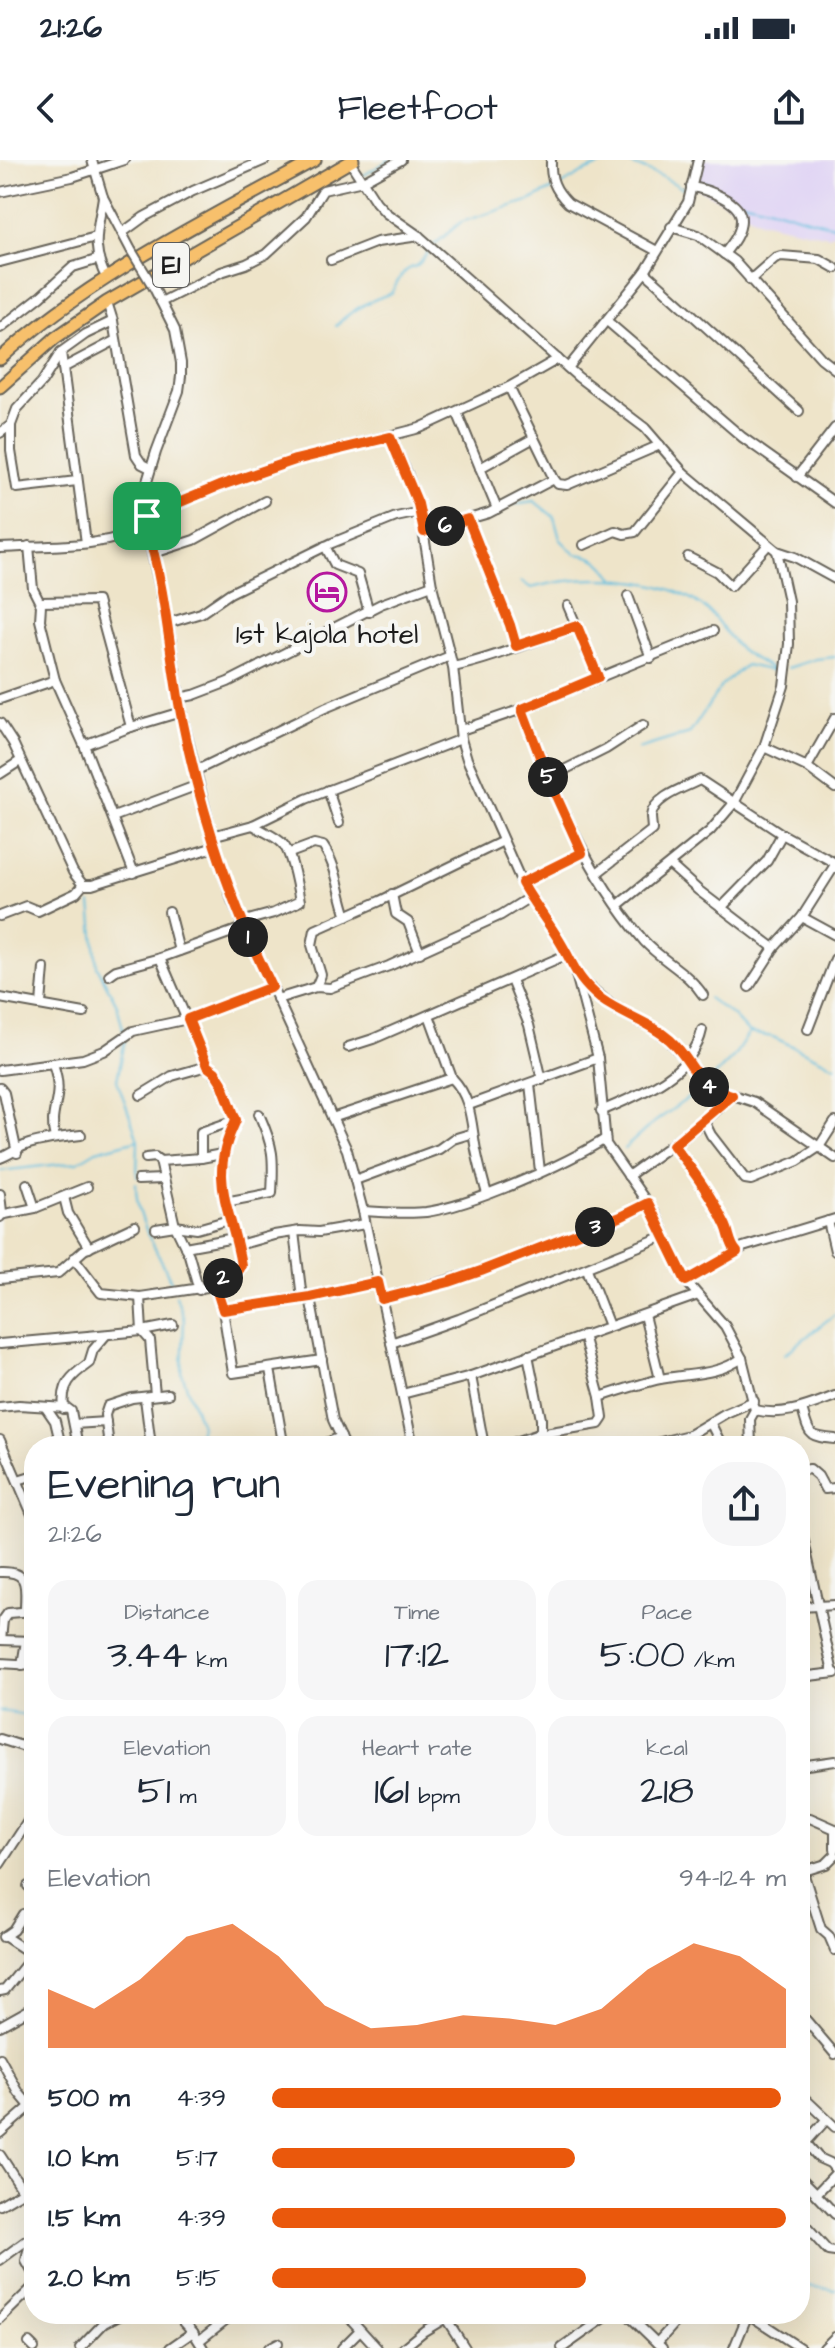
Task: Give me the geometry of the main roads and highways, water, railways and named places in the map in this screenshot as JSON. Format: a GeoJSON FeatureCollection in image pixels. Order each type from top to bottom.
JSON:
{"type":"FeatureCollection","features":[{"type":"Feature","properties":{"kind":"highway","name":"E1"},"geometry":{"type":"LineString","coordinates":[[0,359],[51,317],[107,279],[315,160]]}},
{"type":"Feature","properties":{"kind":"highway","name":"E1"},"geometry":{"type":"LineString","coordinates":[[0,387],[55,338],[107,302],[351,161]]}},
{"type":"Feature","properties":{"kind":"waterway"},"geometry":{"type":"LineString","coordinates":[[364,175],[389,160]]}},
{"type":"Feature","properties":{"kind":"waterway"},"geometry":{"type":"LineString","coordinates":[[559,187],[613,160]]}},
{"type":"Feature","properties":{"kind":"waterway"},"geometry":{"type":"LineString","coordinates":[[621,160],[682,188],[690,186]]}},
{"type":"Feature","properties":{"kind":"waterway"},"geometry":{"type":"LineString","coordinates":[[696,185],[705,182],[725,194]]}},
{"type":"Feature","properties":{"kind":"waterway"},"geometry":{"type":"LineString","coordinates":[[434,245],[461,222],[531,200],[553,189]]}},
{"type":"Feature","properties":{"kind":"waterway"},"geometry":{"type":"LineString","coordinates":[[734,200],[835,226]]}},
{"type":"Feature","properties":{"kind":"waterway"},"geometry":{"type":"LineString","coordinates":[[336,326],[362,306],[392,293],[401,276],[417,266],[430,250]]}},
{"type":"Feature","properties":{"kind":"waterway"},"geometry":{"type":"LineString","coordinates":[[514,504],[534,501],[554,517],[560,539],[575,554],[598,560],[614,578]]}},
{"type":"Feature","properties":{"kind":"waterway"},"geometry":{"type":"LineString","coordinates":[[521,581],[531,588],[574,580],[623,580],[670,589],[708,611],[744,652],[777,672],[782,670]]}},
{"type":"Feature","properties":{"kind":"waterway"},"geometry":{"type":"LineString","coordinates":[[788,668],[835,657]]}},
{"type":"Feature","properties":{"kind":"waterway"},"geometry":{"type":"LineString","coordinates":[[638,749],[690,733],[722,685],[746,665],[773,671]]}},
{"type":"Feature","properties":{"kind":"waterway"},"geometry":{"type":"LineString","coordinates":[[91,904],[97,966],[117,1005],[124,1033]]}},
{"type":"Feature","properties":{"kind":"waterway"},"geometry":{"type":"LineString","coordinates":[[708,998],[732,1015],[749,1033],[773,1037],[835,1066]]}},
{"type":"Feature","properties":{"kind":"waterway"},"geometry":{"type":"LineString","coordinates":[[709,1081],[734,1056],[749,1033]]}},
{"type":"Feature","properties":{"kind":"waterway"},"geometry":{"type":"LineString","coordinates":[[125,1040],[117,1080],[138,1140],[137,1177]]}},
{"type":"Feature","properties":{"kind":"waterway"},"geometry":{"type":"LineString","coordinates":[[624,1149],[652,1124],[705,1086]]}},
{"type":"Feature","properties":{"kind":"waterway"},"geometry":{"type":"LineString","coordinates":[[0,1171],[78,1162],[96,1151],[138,1140]]}},
{"type":"Feature","properties":{"kind":"waterway"},"geometry":{"type":"LineString","coordinates":[[136,1183],[144,1225],[174,1289]]}},
{"type":"Feature","properties":{"kind":"waterway"},"geometry":{"type":"LineString","coordinates":[[176,1295],[184,1320],[182,1374],[201,1425],[199,1436]]}},
{"type":"Feature","properties":{"kind":"waterway"},"geometry":{"type":"LineString","coordinates":[[785,1354],[835,1314]]}},
{"type":"Feature","properties":{"kind":"waterway"},"geometry":{"type":"LineString","coordinates":[[0,1711],[24,1715]]}},
{"type":"Feature","properties":{"kind":"waterway"},"geometry":{"type":"LineString","coordinates":[[810,2286],[835,2290]]}},
{"type":"Feature","properties":{"kind":"place","name":"1st kajola hotel"},"geometry":{"type":"Point","coordinates":[327,592]}}]}
